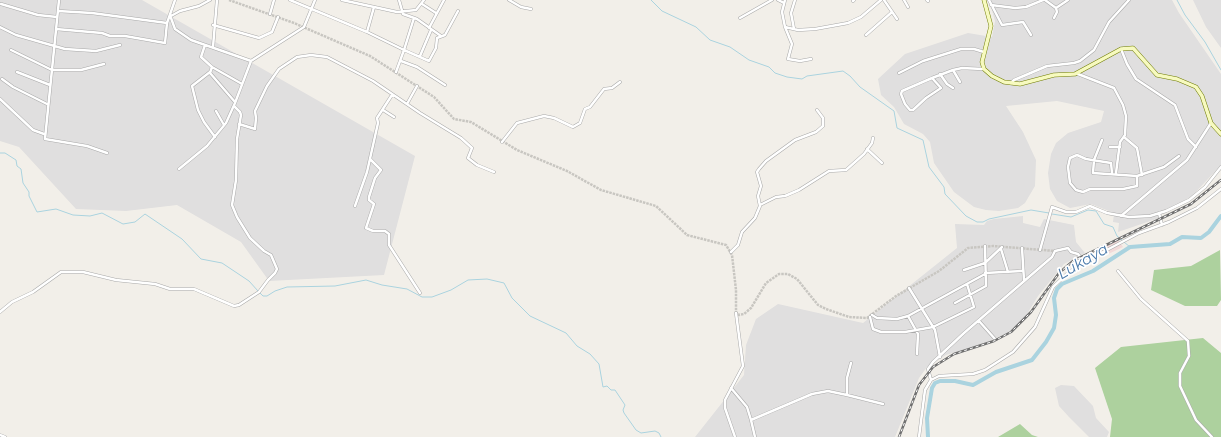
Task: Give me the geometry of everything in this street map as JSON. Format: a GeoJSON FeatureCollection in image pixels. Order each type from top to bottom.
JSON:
{"type":"FeatureCollection","features":[{"type":"Feature","properties":{"kind":"street"},"geometry":{"type":"LineString","coordinates":[[59,0],[44,133],[46,140],[87,146],[107,153]]}},
{"type":"Feature","properties":{"kind":"street"},"geometry":{"type":"LineString","coordinates":[[56,28],[102,33],[110,36],[126,36],[165,43],[168,23],[175,0]]}},
{"type":"Feature","properties":{"kind":"street"},"geometry":{"type":"LineString","coordinates":[[171,17],[180,11],[199,6],[210,0]]}},
{"type":"Feature","properties":{"kind":"street"},"geometry":{"type":"LineString","coordinates":[[213,47],[216,0]]}},
{"type":"Feature","properties":{"kind":"street"},"geometry":{"type":"LineString","coordinates":[[270,14],[274,0]]}},
{"type":"Feature","properties":{"kind":"street"},"geometry":{"type":"LineString","coordinates":[[290,0],[312,8],[404,50],[430,60],[436,48],[437,38],[445,35],[458,11]]}},
{"type":"Feature","properties":{"kind":"street"},"geometry":{"type":"LineString","coordinates":[[179,169],[215,137],[224,125],[235,104],[251,60],[304,27],[315,0]]}},
{"type":"Feature","properties":{"kind":"street"},"geometry":{"type":"LineString","coordinates":[[342,0],[402,12],[441,36]]}},
{"type":"Feature","properties":{"kind":"street"},"geometry":{"type":"LineString","coordinates":[[399,0],[402,12]]}},
{"type":"Feature","properties":{"kind":"street"},"geometry":{"type":"LineString","coordinates":[[402,12],[414,10],[422,4],[424,0]]}},
{"type":"Feature","properties":{"kind":"street"},"geometry":{"type":"LineString","coordinates":[[420,56],[436,13],[444,0]]}},
{"type":"Feature","properties":{"kind":"street"},"geometry":{"type":"LineString","coordinates":[[509,0],[521,7],[532,9]]}},
{"type":"Feature","properties":{"kind":"street"},"geometry":{"type":"LineString","coordinates":[[740,18],[772,0]]}},
{"type":"Feature","properties":{"kind":"street"},"geometry":{"type":"LineString","coordinates":[[778,0],[784,2],[782,12],[785,27],[792,44],[788,59],[800,61],[812,60]]}},
{"type":"Feature","properties":{"kind":"street"},"geometry":{"type":"LineString","coordinates":[[794,29],[791,13],[795,0]]}},
{"type":"Feature","properties":{"kind":"street"},"geometry":{"type":"LineString","coordinates":[[785,27],[794,29],[815,29],[848,23],[861,17],[883,0],[897,19]]}},
{"type":"Feature","properties":{"kind":"street"},"geometry":{"type":"LineString","coordinates":[[904,0],[908,7]]}},
{"type":"Feature","properties":{"kind":"street"},"geometry":{"type":"LineString","coordinates":[[983,69],[982,62],[991,26],[984,0]]}},
{"type":"Feature","properties":{"kind":"street"},"geometry":{"type":"LineString","coordinates":[[989,0],[1002,25],[1022,22],[1031,35]]}},
{"type":"Feature","properties":{"kind":"street"},"geometry":{"type":"LineString","coordinates":[[991,5],[1015,8],[1026,7],[1044,0],[1056,8]]}},
{"type":"Feature","properties":{"kind":"street"},"geometry":{"type":"LineString","coordinates":[[1056,8],[1068,0]]}},
{"type":"Feature","properties":{"kind":"street"},"geometry":{"type":"LineString","coordinates":[[1010,83],[1047,66],[1074,64],[1080,61],[1094,50],[1109,22],[1129,0]]}},
{"type":"Feature","properties":{"kind":"street"},"geometry":{"type":"LineString","coordinates":[[1,4],[38,15],[58,17]]}},
{"type":"Feature","properties":{"kind":"street"},"geometry":{"type":"LineString","coordinates":[[422,4],[436,13]]}},
{"type":"Feature","properties":{"kind":"street"},"geometry":{"type":"LineString","coordinates":[[367,32],[374,7]]}},
{"type":"Feature","properties":{"kind":"street"},"geometry":{"type":"LineString","coordinates":[[1054,18],[1057,12],[1056,8]]}},
{"type":"Feature","properties":{"kind":"street"},"geometry":{"type":"LineString","coordinates":[[58,11],[92,13],[168,23]]}},
{"type":"Feature","properties":{"kind":"street"},"geometry":{"type":"LineString","coordinates":[[866,35],[892,12]]}},
{"type":"Feature","properties":{"kind":"street"},"geometry":{"type":"LineString","coordinates":[[171,17],[175,29],[192,40],[251,60]]}},
{"type":"Feature","properties":{"kind":"street"},"geometry":{"type":"LineString","coordinates":[[214,26],[259,38],[272,32],[278,17]]}},
{"type":"Feature","properties":{"kind":"street"},"geometry":{"type":"LineString","coordinates":[[396,72],[401,61],[414,18]]}},
{"type":"Feature","properties":{"kind":"street"},"geometry":{"type":"LineString","coordinates":[[0,27],[16,34],[65,49],[96,51],[120,45]]}},
{"type":"Feature","properties":{"kind":"street"},"geometry":{"type":"LineString","coordinates":[[206,44],[201,58],[212,67],[242,84]]}},
{"type":"Feature","properties":{"kind":"street"},"geometry":{"type":"LineString","coordinates":[[1078,74],[1122,49],[1130,47],[1136,50],[1157,75],[1177,79],[1196,87],[1202,96],[1211,123],[1221,134]]}},
{"type":"Feature","properties":{"kind":"street"},"geometry":{"type":"LineString","coordinates":[[899,73],[925,61],[961,49],[974,48],[984,52]]}},
{"type":"Feature","properties":{"kind":"street"},"geometry":{"type":"LineString","coordinates":[[1122,49],[1129,70],[1136,79],[1175,105],[1190,142],[1196,147]]}},
{"type":"Feature","properties":{"kind":"street"},"geometry":{"type":"LineString","coordinates":[[11,50],[52,70],[81,70],[104,64]]}},
{"type":"Feature","properties":{"kind":"street"},"geometry":{"type":"LineString","coordinates":[[239,124],[255,129],[255,111],[267,86],[279,69],[297,57],[328,57],[376,83],[392,95],[462,138],[472,148],[468,158],[477,165],[494,172]]}},
{"type":"Feature","properties":{"kind":"street"},"geometry":{"type":"LineString","coordinates":[[401,61],[417,68],[445,85]]}},
{"type":"Feature","properties":{"kind":"street"},"geometry":{"type":"LineString","coordinates":[[212,67],[210,72],[192,86],[198,110],[204,122],[215,137]]}},
{"type":"Feature","properties":{"kind":"street"},"geometry":{"type":"LineString","coordinates":[[932,78],[941,88],[926,98],[913,110],[910,110],[905,104],[901,92],[940,74],[962,68],[983,69],[997,79],[1010,83],[1024,83],[1054,75],[1078,74],[1116,90],[1126,113],[1124,137],[1120,140],[1116,173]]}},
{"type":"Feature","properties":{"kind":"street"},"geometry":{"type":"LineString","coordinates":[[953,70],[960,82]]}},
{"type":"Feature","properties":{"kind":"street"},"geometry":{"type":"LineString","coordinates":[[17,72],[32,80],[50,85]]}},
{"type":"Feature","properties":{"kind":"street"},"geometry":{"type":"LineString","coordinates":[[0,312],[12,302],[34,292],[57,274],[71,271],[83,272],[116,280],[155,284],[170,289],[194,289],[234,306],[259,292],[268,280],[276,274],[276,269],[271,255],[264,251],[250,238],[237,217],[232,205],[236,180],[240,112],[210,72]]}},
{"type":"Feature","properties":{"kind":"street"},"geometry":{"type":"LineString","coordinates":[[940,74],[947,84],[953,88]]}},
{"type":"Feature","properties":{"kind":"street"},"geometry":{"type":"LineString","coordinates":[[2,79],[12,86],[47,104]]}},
{"type":"Feature","properties":{"kind":"street"},"geometry":{"type":"LineString","coordinates":[[502,142],[517,123],[544,116],[554,118],[573,127],[580,123],[585,109],[590,107],[604,89],[612,88],[620,82]]}},
{"type":"Feature","properties":{"kind":"street"},"geometry":{"type":"LineString","coordinates":[[407,104],[417,86]]}},
{"type":"Feature","properties":{"kind":"street"},"geometry":{"type":"LineString","coordinates":[[355,206],[368,172],[378,123],[377,118],[392,95]]}},
{"type":"Feature","properties":{"kind":"street"},"geometry":{"type":"LineString","coordinates":[[0,99],[33,130],[41,134],[44,133]]}},
{"type":"Feature","properties":{"kind":"street"},"geometry":{"type":"LineString","coordinates":[[383,110],[394,117]]}},
{"type":"Feature","properties":{"kind":"street"},"geometry":{"type":"LineString","coordinates":[[731,252],[738,245],[742,232],[755,218],[760,205],[758,196],[761,186],[758,172],[759,168],[766,161],[795,140],[816,132],[823,126],[823,118],[817,110]]}},
{"type":"Feature","properties":{"kind":"street"},"geometry":{"type":"LineString","coordinates":[[216,111],[224,125]]}},
{"type":"Feature","properties":{"kind":"street"},"geometry":{"type":"LineString","coordinates":[[1120,216],[1187,160],[1211,123]]}},
{"type":"Feature","properties":{"kind":"street"},"geometry":{"type":"LineString","coordinates":[[1124,137],[1137,148],[1142,175]]}},
{"type":"Feature","properties":{"kind":"street"},"geometry":{"type":"LineString","coordinates":[[760,205],[798,190],[829,171],[846,170],[858,161],[872,144],[873,138]]}},
{"type":"Feature","properties":{"kind":"street"},"geometry":{"type":"LineString","coordinates":[[1102,140],[1094,160],[1092,172],[1137,176],[1165,167],[1179,156]]}},
{"type":"Feature","properties":{"kind":"street"},"geometry":{"type":"LineString","coordinates":[[1110,147],[1120,147]]}},
{"type":"Feature","properties":{"kind":"street"},"geometry":{"type":"LineString","coordinates":[[868,149],[882,163]]}},
{"type":"Feature","properties":{"kind":"street"},"geometry":{"type":"LineString","coordinates":[[1112,173],[1111,163],[1077,155],[1070,158],[1068,177],[1070,183],[1076,190],[1085,192],[1090,189],[1125,189],[1138,185],[1137,176]]}},
{"type":"Feature","properties":{"kind":"street"},"geometry":{"type":"LineString","coordinates":[[370,159],[380,170],[375,178],[369,197],[369,200],[374,204],[366,228],[373,231],[385,231],[390,234],[390,245],[420,292]]}},
{"type":"Feature","properties":{"kind":"street"},"geometry":{"type":"LineString","coordinates":[[1040,250],[1052,207],[1066,212],[1076,212],[1090,206],[1107,213],[1142,218],[1159,213],[1191,199],[1205,187],[1221,167]]}},
{"type":"Feature","properties":{"kind":"street"},"geometry":{"type":"LineString","coordinates":[[919,437],[925,390],[931,380],[939,376],[973,374],[985,370],[1014,352],[1035,327],[1053,287],[1068,273],[1084,262],[1134,236],[1162,225],[1201,205],[1221,189]]}},
{"type":"Feature","properties":{"kind":"street"},"geometry":{"type":"LineString","coordinates":[[1159,213],[1162,225]]}},
{"type":"Feature","properties":{"kind":"street"},"geometry":{"type":"LineString","coordinates":[[955,303],[985,286],[985,246]]}},
{"type":"Feature","properties":{"kind":"street"},"geometry":{"type":"LineString","coordinates":[[964,270],[985,263],[1002,248],[1008,272]]}},
{"type":"Feature","properties":{"kind":"street"},"geometry":{"type":"LineString","coordinates":[[1022,248],[1022,271],[1024,281]]}},
{"type":"Feature","properties":{"kind":"street"},"geometry":{"type":"LineString","coordinates":[[931,380],[928,369],[964,333],[1052,257],[1055,251],[1068,248],[1072,252],[1078,254],[1084,262]]}},
{"type":"Feature","properties":{"kind":"street"},"geometry":{"type":"LineString","coordinates":[[967,284],[974,307],[934,327],[916,331],[895,332],[874,330],[870,316],[890,319],[908,316],[985,273],[1022,271]]}},
{"type":"Feature","properties":{"kind":"street"},"geometry":{"type":"LineString","coordinates":[[1118,271],[1141,299],[1188,341],[1189,356],[1180,373],[1180,386],[1196,420],[1212,437]]}},
{"type":"Feature","properties":{"kind":"street"},"geometry":{"type":"LineString","coordinates":[[909,288],[936,331],[940,357]]}},
{"type":"Feature","properties":{"kind":"street"},"geometry":{"type":"LineString","coordinates":[[735,437],[725,408],[725,399],[743,366],[736,313]]}},
{"type":"Feature","properties":{"kind":"street"},"geometry":{"type":"LineString","coordinates":[[908,316],[916,331],[917,354]]}},
{"type":"Feature","properties":{"kind":"street"},"geometry":{"type":"LineString","coordinates":[[979,321],[995,339]]}},
{"type":"Feature","properties":{"kind":"street"},"geometry":{"type":"LineString","coordinates":[[847,395],[847,378],[852,363]]}},
{"type":"Feature","properties":{"kind":"street"},"geometry":{"type":"LineString","coordinates":[[731,388],[747,407],[755,437]]}},
{"type":"Feature","properties":{"kind":"street"},"geometry":{"type":"LineString","coordinates":[[751,420],[812,394],[825,391],[883,404]]}},
{"type":"Feature","properties":{"kind":"street"},"geometry":{"type":"LineString","coordinates":[[0,435],[5,437]]}},
{"type":"Feature","properties":{"kind":"shaded area"},"geometry":{"type":"Polygon","coordinates":[[[0,0],[142,0],[415,156],[384,275],[269,281],[241,242],[177,205],[126,211],[76,209],[19,147],[0,141],[0,0]]]}},
{"type":"Feature","properties":{"kind":"shaded area"},"geometry":{"type":"Polygon","coordinates":[[[989,0],[1172,0],[1179,13],[1221,74],[1221,165],[1193,195],[1184,201],[1158,213],[1159,218],[1118,232],[1119,223],[1113,222],[1114,213],[1091,204],[1070,208],[1057,201],[1050,189],[1048,173],[1051,154],[1056,143],[1068,133],[1101,122],[1104,111],[1057,101],[1006,106],[1023,132],[1036,160],[1035,186],[1025,203],[1018,208],[999,211],[974,207],[954,192],[934,163],[930,142],[923,134],[904,124],[894,107],[881,95],[878,79],[905,54],[968,33],[992,37],[995,21],[989,0]]]}},
{"type":"Feature","properties":{"kind":"shaded area"},"geometry":{"type":"Polygon","coordinates":[[[1193,0],[1221,0],[1221,48],[1206,27],[1193,0]]]}},
{"type":"Feature","properties":{"kind":"shaded area"},"geometry":{"type":"Polygon","coordinates":[[[1023,216],[1023,223],[1040,227],[1044,219],[1074,225],[1076,242],[1085,253],[1064,264],[1038,296],[1024,319],[1007,333],[985,343],[946,355],[927,367],[919,378],[895,437],[695,437],[744,375],[746,345],[756,319],[778,304],[863,323],[957,248],[955,224],[984,225],[987,221],[994,219],[1023,216]]]}},
{"type":"Feature","properties":{"kind":"shaded area"},"geometry":{"type":"Polygon","coordinates":[[[1118,240],[1123,247],[1102,257],[1099,250],[1118,240]]]}},
{"type":"Feature","properties":{"kind":"shaded area"},"geometry":{"type":"Polygon","coordinates":[[[1061,385],[1074,386],[1093,406],[1096,418],[1109,432],[1107,437],[1089,437],[1059,406],[1055,388],[1061,385]]]}},
{"type":"Feature","properties":{"kind":"green space"},"geometry":{"type":"Polygon","coordinates":[[[1220,250],[1221,300],[1217,306],[1185,306],[1151,290],[1154,270],[1191,266],[1220,250]]]}},
{"type":"Feature","properties":{"kind":"green space"},"geometry":{"type":"Polygon","coordinates":[[[1203,338],[1221,353],[1221,437],[1110,437],[1112,419],[1095,368],[1121,347],[1203,338]]]}},
{"type":"Feature","properties":{"kind":"green space"},"geometry":{"type":"Polygon","coordinates":[[[1020,424],[1032,435],[1038,437],[998,437],[1020,424]]]}},
{"type":"Feature","properties":{"kind":"waterway"},"geometry":{"type":"LineString","coordinates":[[651,0],[662,11],[696,27],[710,40],[730,47],[749,60],[769,67],[775,73],[787,77],[802,79],[807,76],[843,71],[860,87],[894,111],[897,128],[923,140],[929,167],[944,187],[945,194],[966,216],[977,222],[983,222],[989,219],[1031,210],[1049,213]]}},
{"type":"Feature","properties":{"kind":"waterway"},"geometry":{"type":"LineString","coordinates":[[1177,0],[1185,15],[1205,42],[1221,70]]}},
{"type":"Feature","properties":{"kind":"waterway"},"geometry":{"type":"LineString","coordinates":[[0,153],[5,153],[16,160],[17,166],[21,169],[23,183],[29,192],[29,196],[37,212],[56,209],[73,215],[90,216],[102,213],[123,224],[135,222],[145,214],[182,239],[201,259],[222,263],[249,281],[258,291]]}},
{"type":"Feature","properties":{"kind":"waterway"},"geometry":{"type":"LineString","coordinates":[[1052,214],[1071,217],[1088,210],[1096,211],[1104,224],[1113,227],[1117,236],[1122,240]]}},
{"type":"Feature","properties":{"kind":"waterway","name":"Lukaya"},"geometry":{"type":"LineString","coordinates":[[928,437],[927,418],[932,388],[935,383],[940,381],[955,381],[973,385],[996,372],[1032,360],[1046,342],[1054,328],[1056,315],[1054,298],[1057,289],[1062,284],[1093,271],[1130,247],[1170,244],[1182,237],[1201,238],[1209,232],[1221,216]]}},
{"type":"Feature","properties":{"kind":"waterway","name":"Lukaya"},"geometry":{"type":"LineString","coordinates":[[1124,242],[1130,247]]}},
{"type":"Feature","properties":{"kind":"waterway"},"geometry":{"type":"LineString","coordinates":[[260,293],[263,296],[267,296],[275,291],[287,287],[335,286],[366,280],[382,285],[407,289],[422,297],[432,297],[451,290],[468,280],[487,279],[504,283],[512,298],[530,316],[566,333],[577,346],[590,354],[599,364],[603,387],[607,386],[611,390],[615,390],[625,405],[623,410],[624,413],[636,430],[641,433],[655,431],[659,433],[661,437]]}},
{"type":"Feature","properties":{"kind":"tunnel"},"geometry":{"type":"LineString","coordinates":[[229,0],[294,23],[370,56],[434,97],[454,119],[471,122],[517,150],[567,171],[601,190],[656,206],[687,235],[726,245],[732,255],[736,290],[736,312],[739,315],[744,314],[751,308],[766,283],[779,274],[788,274],[797,279],[818,305],[849,317],[867,318],[896,296],[939,271],[968,248],[993,246],[1055,251]]}},
{"type":"Feature","properties":{"kind":"railway"},"geometry":{"type":"LineString","coordinates":[[899,437],[919,385],[933,367],[954,354],[994,341],[1011,332],[1031,312],[1059,273],[1073,261],[1191,204],[1221,180]]}}]}
